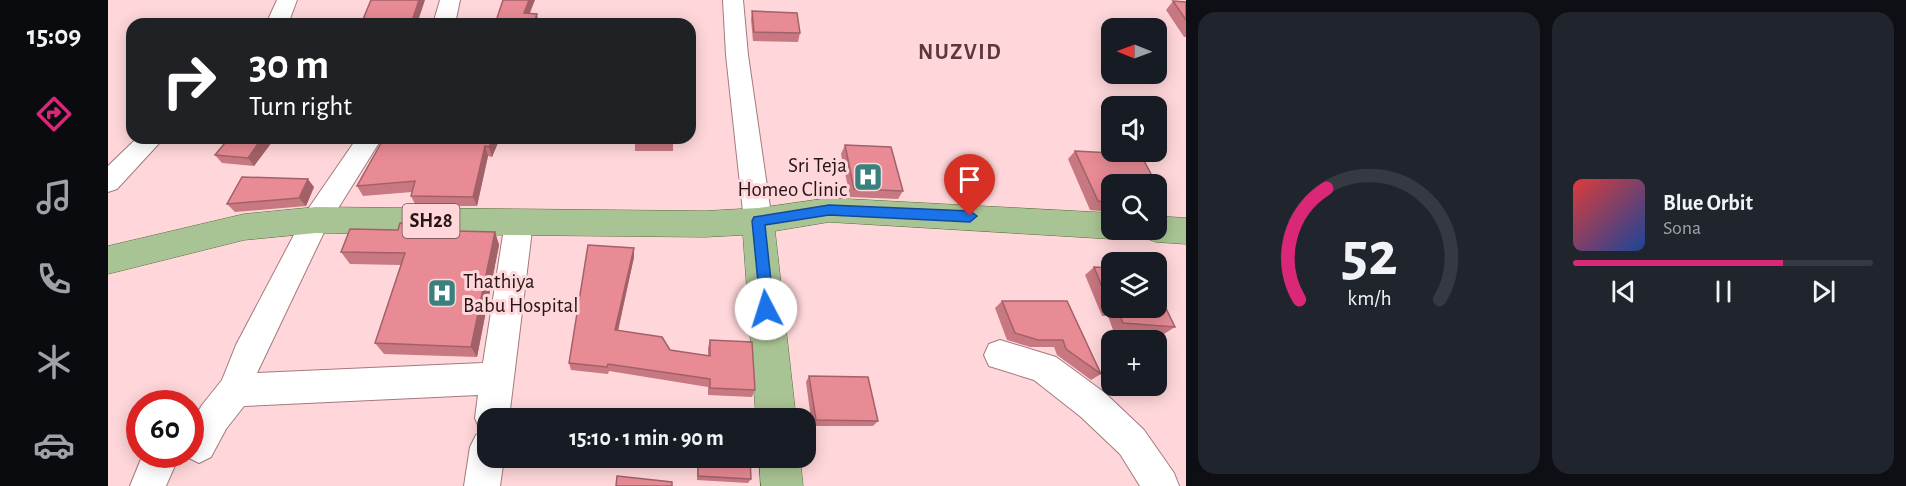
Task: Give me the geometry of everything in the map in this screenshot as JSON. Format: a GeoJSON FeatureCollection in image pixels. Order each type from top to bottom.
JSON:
{"type":"FeatureCollection","features":[{"type":"Feature","properties":{"kind":"main road","name":"SH28"},"geometry":{"type":"LineString","coordinates":[[108,260],[244,227],[316,220],[705,224],[758,221],[829,210],[1101,225]]}},
{"type":"Feature","properties":{"kind":"main road"},"geometry":{"type":"LineString","coordinates":[[758,221],[775,408]]}},
{"type":"Feature","properties":{"kind":"main road"},"geometry":{"type":"LineString","coordinates":[[1167,230],[1186,231]]}},
{"type":"Feature","properties":{"kind":"main road"},"geometry":{"type":"LineString","coordinates":[[781,468],[782,486]]}},
{"type":"Feature","properties":{"kind":"street"},"geometry":{"type":"LineString","coordinates":[[280,18],[287,0]]}},
{"type":"Feature","properties":{"kind":"street"},"geometry":{"type":"LineString","coordinates":[[446,18],[450,0]]}},
{"type":"Feature","properties":{"kind":"street"},"geometry":{"type":"LineString","coordinates":[[733,0],[736,55],[758,221]]}},
{"type":"Feature","properties":{"kind":"street"},"geometry":{"type":"LineString","coordinates":[[108,182],[146,144]]}},
{"type":"Feature","properties":{"kind":"street"},"geometry":{"type":"LineString","coordinates":[[204,436],[214,417],[235,390],[247,356],[316,220],[366,144]]}},
{"type":"Feature","properties":{"kind":"street"},"geometry":{"type":"LineString","coordinates":[[494,408],[519,222]]}},
{"type":"Feature","properties":{"kind":"street"},"geometry":{"type":"LineString","coordinates":[[1000,355],[1044,368],[1093,405],[1132,442],[1161,486]]}},
{"type":"Feature","properties":{"kind":"street"},"geometry":{"type":"LineString","coordinates":[[235,390],[498,378]]}},
{"type":"Feature","properties":{"kind":"street"},"geometry":{"type":"LineString","coordinates":[[148,486],[156,468]]}},
{"type":"Feature","properties":{"kind":"street"},"geometry":{"type":"LineString","coordinates":[[482,486],[485,468]]}},
{"type":"Feature","properties":{"kind":"building"},"geometry":{"type":"Polygon","coordinates":[[[371,0],[419,0],[413,18],[364,18],[371,0]]]}},
{"type":"Feature","properties":{"kind":"building"},"geometry":{"type":"Polygon","coordinates":[[[503,0],[529,0],[524,13],[537,14],[535,18],[497,18],[503,0]]]}},
{"type":"Feature","properties":{"kind":"building"},"geometry":{"type":"Polygon","coordinates":[[[1173,1],[1186,2],[1186,20],[1173,1]]]}},
{"type":"Feature","properties":{"kind":"building"},"geometry":{"type":"Polygon","coordinates":[[[752,11],[797,13],[800,33],[754,32],[752,11]]]}},
{"type":"Feature","properties":{"kind":"building"},"geometry":{"type":"Polygon","coordinates":[[[224,144],[258,144],[248,158],[215,155],[224,144]]]}},
{"type":"Feature","properties":{"kind":"building"},"geometry":{"type":"Polygon","coordinates":[[[381,144],[490,144],[489,147],[485,146],[473,197],[411,196],[415,181],[357,186],[381,144]]]}},
{"type":"Feature","properties":{"kind":"building"},"geometry":{"type":"Polygon","coordinates":[[[845,145],[891,147],[903,191],[854,189],[845,145]]]}},
{"type":"Feature","properties":{"kind":"building"},"geometry":{"type":"Polygon","coordinates":[[[1075,151],[1101,152],[1101,162],[1145,162],[1151,174],[1101,174],[1101,201],[1098,201],[1075,151]]]}},
{"type":"Feature","properties":{"kind":"building"},"geometry":{"type":"Polygon","coordinates":[[[242,177],[308,179],[299,198],[227,204],[242,177]]]}},
{"type":"Feature","properties":{"kind":"building"},"geometry":{"type":"Polygon","coordinates":[[[400,223],[420,224],[418,230],[495,232],[471,347],[375,343],[405,253],[341,252],[350,229],[398,230],[400,223]]]}},
{"type":"Feature","properties":{"kind":"building"},"geometry":{"type":"Polygon","coordinates":[[[588,245],[634,248],[615,330],[662,337],[670,350],[710,356],[710,340],[752,342],[755,390],[710,388],[710,379],[608,364],[607,367],[569,363],[588,245]]]}},
{"type":"Feature","properties":{"kind":"building"},"geometry":{"type":"Polygon","coordinates":[[[1094,267],[1101,267],[1101,284],[1094,267]]]}},
{"type":"Feature","properties":{"kind":"building"},"geometry":{"type":"Polygon","coordinates":[[[1002,301],[1067,301],[1101,374],[1066,349],[1063,340],[1038,340],[1015,333],[1002,301]]]}},
{"type":"Feature","properties":{"kind":"building"},"geometry":{"type":"Polygon","coordinates":[[[1167,311],[1175,327],[1123,323],[1121,318],[1167,318],[1167,311]]]}},
{"type":"Feature","properties":{"kind":"building"},"geometry":{"type":"Polygon","coordinates":[[[809,376],[868,377],[878,421],[816,420],[816,408],[814,408],[809,376]]]}},
{"type":"Feature","properties":{"kind":"building"},"geometry":{"type":"Polygon","coordinates":[[[698,468],[750,468],[751,479],[698,476],[698,468]]]}},
{"type":"Feature","properties":{"kind":"building"},"geometry":{"type":"Polygon","coordinates":[[[617,476],[672,482],[672,486],[616,486],[617,476]]]}},
{"type":"Feature","properties":{"kind":"place","name":"Sri Teja Homeo Clinic"},"geometry":{"type":"Point","coordinates":[868,177]}},
{"type":"Feature","properties":{"kind":"place","name":"Thathiya Babu Hospital"},"geometry":{"type":"Point","coordinates":[442,293]}},
{"type":"Feature","properties":{"kind":"district","name":"NUZVID"},"geometry":{"type":"Point","coordinates":[960,52]}},
{"type":"Feature","properties":{"kind":"route"},"geometry":{"type":"LineString","coordinates":[[766,309],[758,221],[829,210],[970,216]]}}]}
